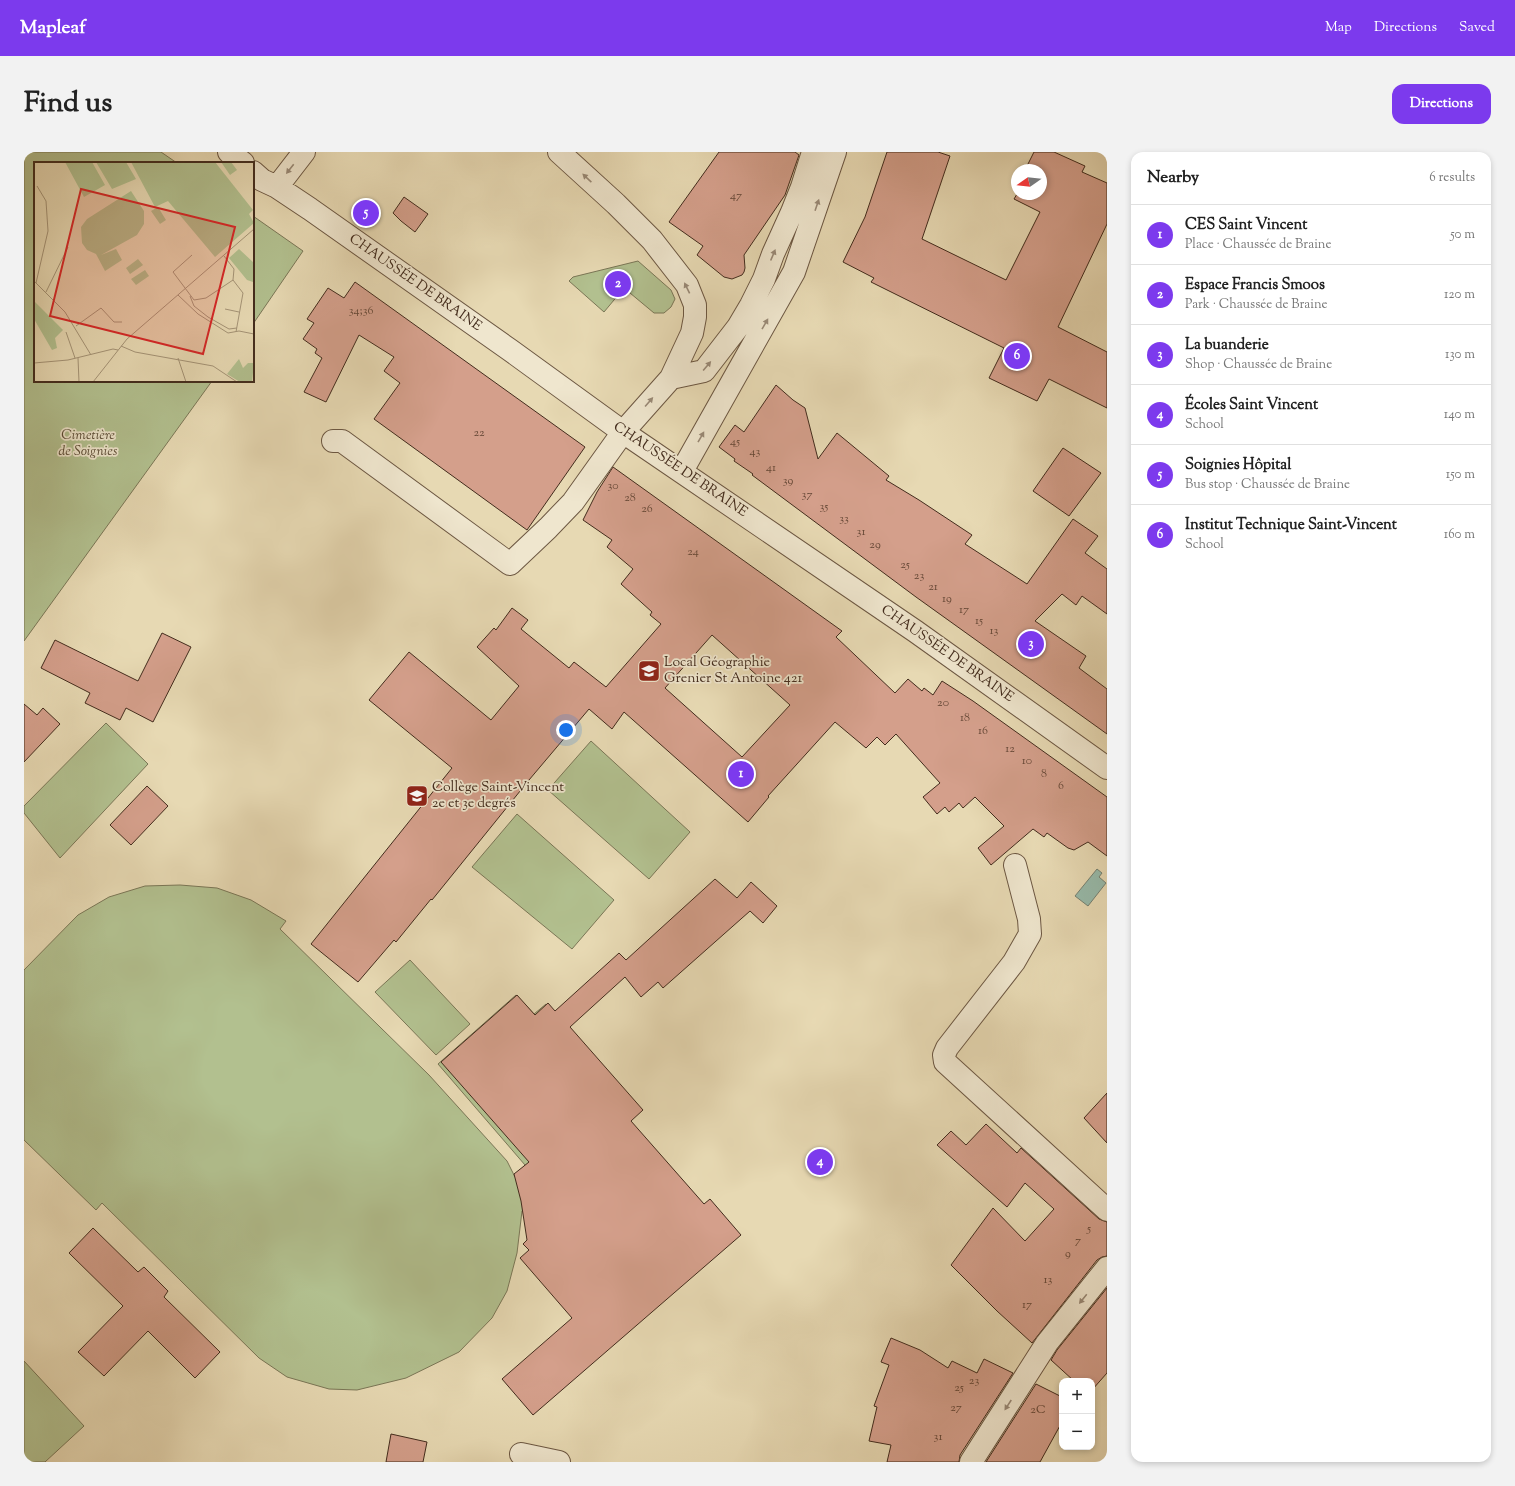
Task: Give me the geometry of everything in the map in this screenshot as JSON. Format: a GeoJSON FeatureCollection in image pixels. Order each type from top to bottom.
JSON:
{"type":"FeatureCollection","features":[{"type":"Feature","properties":{"kind":"street"},"geometry":{"type":"LineString","coordinates":[[229,152],[242,162]]}},
{"type":"Feature","properties":{"kind":"street"},"geometry":{"type":"LineString","coordinates":[[277,187],[304,152]]}},
{"type":"Feature","properties":{"kind":"street"},"geometry":{"type":"LineString","coordinates":[[334,441],[342,441],[510,564],[573,502],[623,432],[671,378],[692,333],[696,317],[695,305],[687,285],[652,240],[616,204],[559,152]]}},
{"type":"Feature","properties":{"kind":"street"},"geometry":{"type":"LineString","coordinates":[[671,378],[704,372],[738,327],[764,280],[802,187],[813,152]]}},
{"type":"Feature","properties":{"kind":"street"},"geometry":{"type":"LineString","coordinates":[[682,471],[794,272],[835,152]]}},
{"type":"Feature","properties":{"kind":"street","name":"CHAUSSÉE DE BRAINE"},"geometry":{"type":"LineString","coordinates":[[254,173],[262,180],[277,187],[510,350],[623,432],[915,631],[1107,768]]}},
{"type":"Feature","properties":{"kind":"street"},"geometry":{"type":"LineString","coordinates":[[1015,865],[1029,919],[1030,934],[1014,962],[947,1048],[944,1055],[945,1062],[1107,1210]]}},
{"type":"Feature","properties":{"kind":"street"},"geometry":{"type":"LineString","coordinates":[[971,1462],[1047,1343],[1107,1268]]}},
{"type":"Feature","properties":{"kind":"street"},"geometry":{"type":"LineString","coordinates":[[521,1454],[559,1462]]}},
{"type":"Feature","properties":{"kind":"green space","name":"Cimetière de Soignies"},"geometry":{"type":"Polygon","coordinates":[[[24,152],[161,152],[176,162],[34,162],[34,382],[211,382],[24,641],[24,152]]]}},
{"type":"Feature","properties":{"kind":"green space"},"geometry":{"type":"Polygon","coordinates":[[[254,217],[303,251],[254,323],[254,217]]]}},
{"type":"Feature","properties":{"kind":"green space"},"geometry":{"type":"Polygon","coordinates":[[[638,261],[671,290],[675,299],[671,307],[664,313],[654,313],[624,288],[604,312],[569,281],[573,277],[638,261]]]}},
{"type":"Feature","properties":{"kind":"green space"},"geometry":{"type":"Polygon","coordinates":[[[106,723],[148,764],[60,858],[24,813],[24,806],[106,723]]]}},
{"type":"Feature","properties":{"kind":"green space"},"geometry":{"type":"Polygon","coordinates":[[[591,741],[690,832],[649,879],[548,790],[591,741]]]}},
{"type":"Feature","properties":{"kind":"green space"},"geometry":{"type":"Polygon","coordinates":[[[517,814],[614,900],[572,949],[472,867],[517,814]]]}},
{"type":"Feature","properties":{"kind":"green space"},"geometry":{"type":"Polygon","coordinates":[[[180,885],[217,888],[251,900],[286,921],[280,929],[429,1075],[507,1161],[515,1177],[525,1165],[438,1064],[516,995],[534,1014],[546,1004],[639,1109],[522,1211],[517,1253],[507,1291],[492,1318],[459,1352],[406,1378],[357,1390],[329,1389],[287,1377],[259,1358],[102,1203],[96,1210],[24,1140],[24,970],[78,915],[109,897],[145,886],[180,885]]]}},
{"type":"Feature","properties":{"kind":"green space"},"geometry":{"type":"Polygon","coordinates":[[[410,960],[470,1024],[436,1055],[375,992],[410,960]]]}},
{"type":"Feature","properties":{"kind":"green space"},"geometry":{"type":"Polygon","coordinates":[[[24,1361],[84,1426],[45,1462],[24,1462],[24,1361]]]}},
{"type":"Feature","properties":{"kind":"shaded area"},"geometry":{"type":"Polygon","coordinates":[[[1097,869],[1102,873],[1099,877],[1106,883],[1088,906],[1075,896],[1097,869]]]}},
{"type":"Feature","properties":{"kind":"building"},"geometry":{"type":"Polygon","coordinates":[[[719,152],[795,152],[799,155],[785,195],[744,255],[744,272],[742,275],[732,279],[724,277],[697,255],[703,246],[669,222],[719,152]]]}},
{"type":"Feature","properties":{"kind":"building"},"geometry":{"type":"Polygon","coordinates":[[[887,152],[938,152],[950,156],[922,239],[1006,280],[1040,212],[1016,200],[1047,200],[1047,164],[1028,164],[1034,152],[1054,152],[1085,166],[1082,172],[1107,183],[1107,224],[1058,327],[1107,352],[1107,408],[1049,379],[1037,401],[989,378],[1004,348],[871,282],[874,278],[843,262],[865,217],[887,152]]]}},
{"type":"Feature","properties":{"kind":"building"},"geometry":{"type":"Polygon","coordinates":[[[404,197],[428,214],[415,232],[393,213],[404,197]]]}},
{"type":"Feature","properties":{"kind":"building"},"geometry":{"type":"Polygon","coordinates":[[[355,282],[585,447],[527,530],[374,419],[400,383],[384,371],[394,357],[359,335],[326,402],[304,392],[322,358],[315,353],[317,349],[303,339],[314,323],[307,319],[328,288],[344,298],[355,282]]]}},
{"type":"Feature","properties":{"kind":"building"},"geometry":{"type":"Polygon","coordinates":[[[776,385],[805,408],[818,459],[837,433],[889,476],[886,480],[972,535],[965,544],[1027,584],[1073,519],[1098,536],[1085,553],[1107,569],[1107,614],[1082,596],[1076,605],[1062,594],[1035,621],[1086,656],[1079,668],[1107,689],[1107,734],[916,597],[752,475],[753,474],[734,461],[735,459],[719,447],[735,425],[744,432],[776,385]]]}},
{"type":"Feature","properties":{"kind":"building"},"geometry":{"type":"Polygon","coordinates":[[[1063,448],[1101,473],[1069,516],[1033,491],[1063,448]]]}},
{"type":"Feature","properties":{"kind":"building"},"geometry":{"type":"Polygon","coordinates":[[[613,467],[842,631],[836,637],[895,693],[908,679],[922,691],[924,688],[933,695],[942,681],[973,701],[1107,797],[1107,856],[1088,842],[1074,850],[1068,848],[1047,833],[1044,837],[1033,829],[991,865],[978,848],[1004,826],[975,797],[963,808],[959,803],[949,812],[945,807],[937,814],[923,797],[940,783],[896,734],[885,745],[877,737],[866,748],[835,722],[768,796],[769,797],[748,822],[624,712],[612,729],[589,709],[529,780],[432,900],[431,899],[396,942],[394,940],[358,982],[311,944],[452,768],[369,700],[409,652],[491,720],[519,686],[477,647],[494,628],[496,630],[512,608],[528,620],[521,629],[569,668],[574,662],[606,687],[661,624],[650,615],[652,612],[621,584],[633,569],[607,547],[612,540],[583,520],[597,492],[613,467]],[[712,635],[665,688],[742,757],[790,705],[712,635]]]}},
{"type":"Feature","properties":{"kind":"building"},"geometry":{"type":"Polygon","coordinates":[[[162,633],[191,647],[153,722],[126,708],[120,720],[85,703],[90,693],[41,668],[55,640],[138,681],[162,633]]]}},
{"type":"Feature","properties":{"kind":"building"},"geometry":{"type":"Polygon","coordinates":[[[24,704],[37,715],[43,708],[60,724],[24,762],[24,704]]]}},
{"type":"Feature","properties":{"kind":"building"},"geometry":{"type":"Polygon","coordinates":[[[147,786],[168,806],[131,845],[110,825],[147,786]]]}},
{"type":"Feature","properties":{"kind":"building"},"geometry":{"type":"Polygon","coordinates":[[[715,879],[737,898],[751,882],[777,906],[763,923],[750,911],[663,988],[658,982],[641,997],[625,977],[570,1027],[643,1110],[631,1121],[704,1204],[710,1199],[741,1235],[533,1415],[502,1379],[572,1318],[520,1258],[529,1250],[523,1244],[527,1240],[521,1201],[514,1174],[529,1162],[441,1062],[517,995],[535,1015],[548,1003],[555,1011],[619,953],[626,960],[715,879]]]}},
{"type":"Feature","properties":{"kind":"building"},"geometry":{"type":"Polygon","coordinates":[[[1107,1093],[1107,1143],[1084,1118],[1107,1093]]]}},
{"type":"Feature","properties":{"kind":"building"},"geometry":{"type":"Polygon","coordinates":[[[986,1124],[1017,1153],[1021,1148],[1099,1219],[1107,1222],[1107,1256],[1097,1260],[1032,1343],[997,1311],[951,1265],[993,1208],[1025,1241],[1054,1209],[1025,1183],[1007,1207],[937,1145],[951,1131],[966,1145],[986,1124]]]}},
{"type":"Feature","properties":{"kind":"building"},"geometry":{"type":"Polygon","coordinates":[[[93,1228],[138,1272],[144,1267],[168,1291],[164,1297],[220,1352],[195,1378],[148,1331],[104,1376],[78,1352],[123,1306],[69,1253],[93,1228]]]}},
{"type":"Feature","properties":{"kind":"building"},"geometry":{"type":"Polygon","coordinates":[[[1107,1288],[1107,1373],[1095,1387],[1095,1378],[1071,1378],[1051,1360],[1057,1350],[1107,1288]]]}},
{"type":"Feature","properties":{"kind":"building"},"geometry":{"type":"Polygon","coordinates":[[[891,1338],[920,1350],[948,1368],[952,1361],[977,1373],[984,1359],[1013,1373],[960,1455],[959,1462],[887,1462],[891,1445],[869,1441],[877,1407],[874,1406],[889,1365],[881,1362],[891,1338]]]}},
{"type":"Feature","properties":{"kind":"building"},"geometry":{"type":"Polygon","coordinates":[[[1036,1384],[1059,1396],[1059,1427],[1040,1462],[986,1462],[1036,1384]]]}},
{"type":"Feature","properties":{"kind":"building"},"geometry":{"type":"Polygon","coordinates":[[[391,1434],[427,1442],[423,1462],[386,1462],[391,1434]]]}},
{"type":"Feature","properties":{"kind":"place","name":"Soignies Hôpital"},"geometry":{"type":"Point","coordinates":[366,213]}},
{"type":"Feature","properties":{"kind":"place","name":"Espace Francis Smoos"},"geometry":{"type":"Point","coordinates":[618,284]}},
{"type":"Feature","properties":{"kind":"place","name":"Institut Technique Saint-Vincent"},"geometry":{"type":"Point","coordinates":[1017,356]}},
{"type":"Feature","properties":{"kind":"place","name":"La buanderie"},"geometry":{"type":"Point","coordinates":[1031,644]}},
{"type":"Feature","properties":{"kind":"place","name":"Local Géographie Grenier St Antoine 421"},"geometry":{"type":"Point","coordinates":[649,671]}},
{"type":"Feature","properties":{"kind":"place","name":"CES Saint Vincent"},"geometry":{"type":"Point","coordinates":[741,774]}},
{"type":"Feature","properties":{"kind":"place","name":"Collège Saint-Vincent 2e et 3e degrés"},"geometry":{"type":"Point","coordinates":[417,796]}},
{"type":"Feature","properties":{"kind":"place","name":"Écoles Saint Vincent"},"geometry":{"type":"Point","coordinates":[820,1162]}}]}
